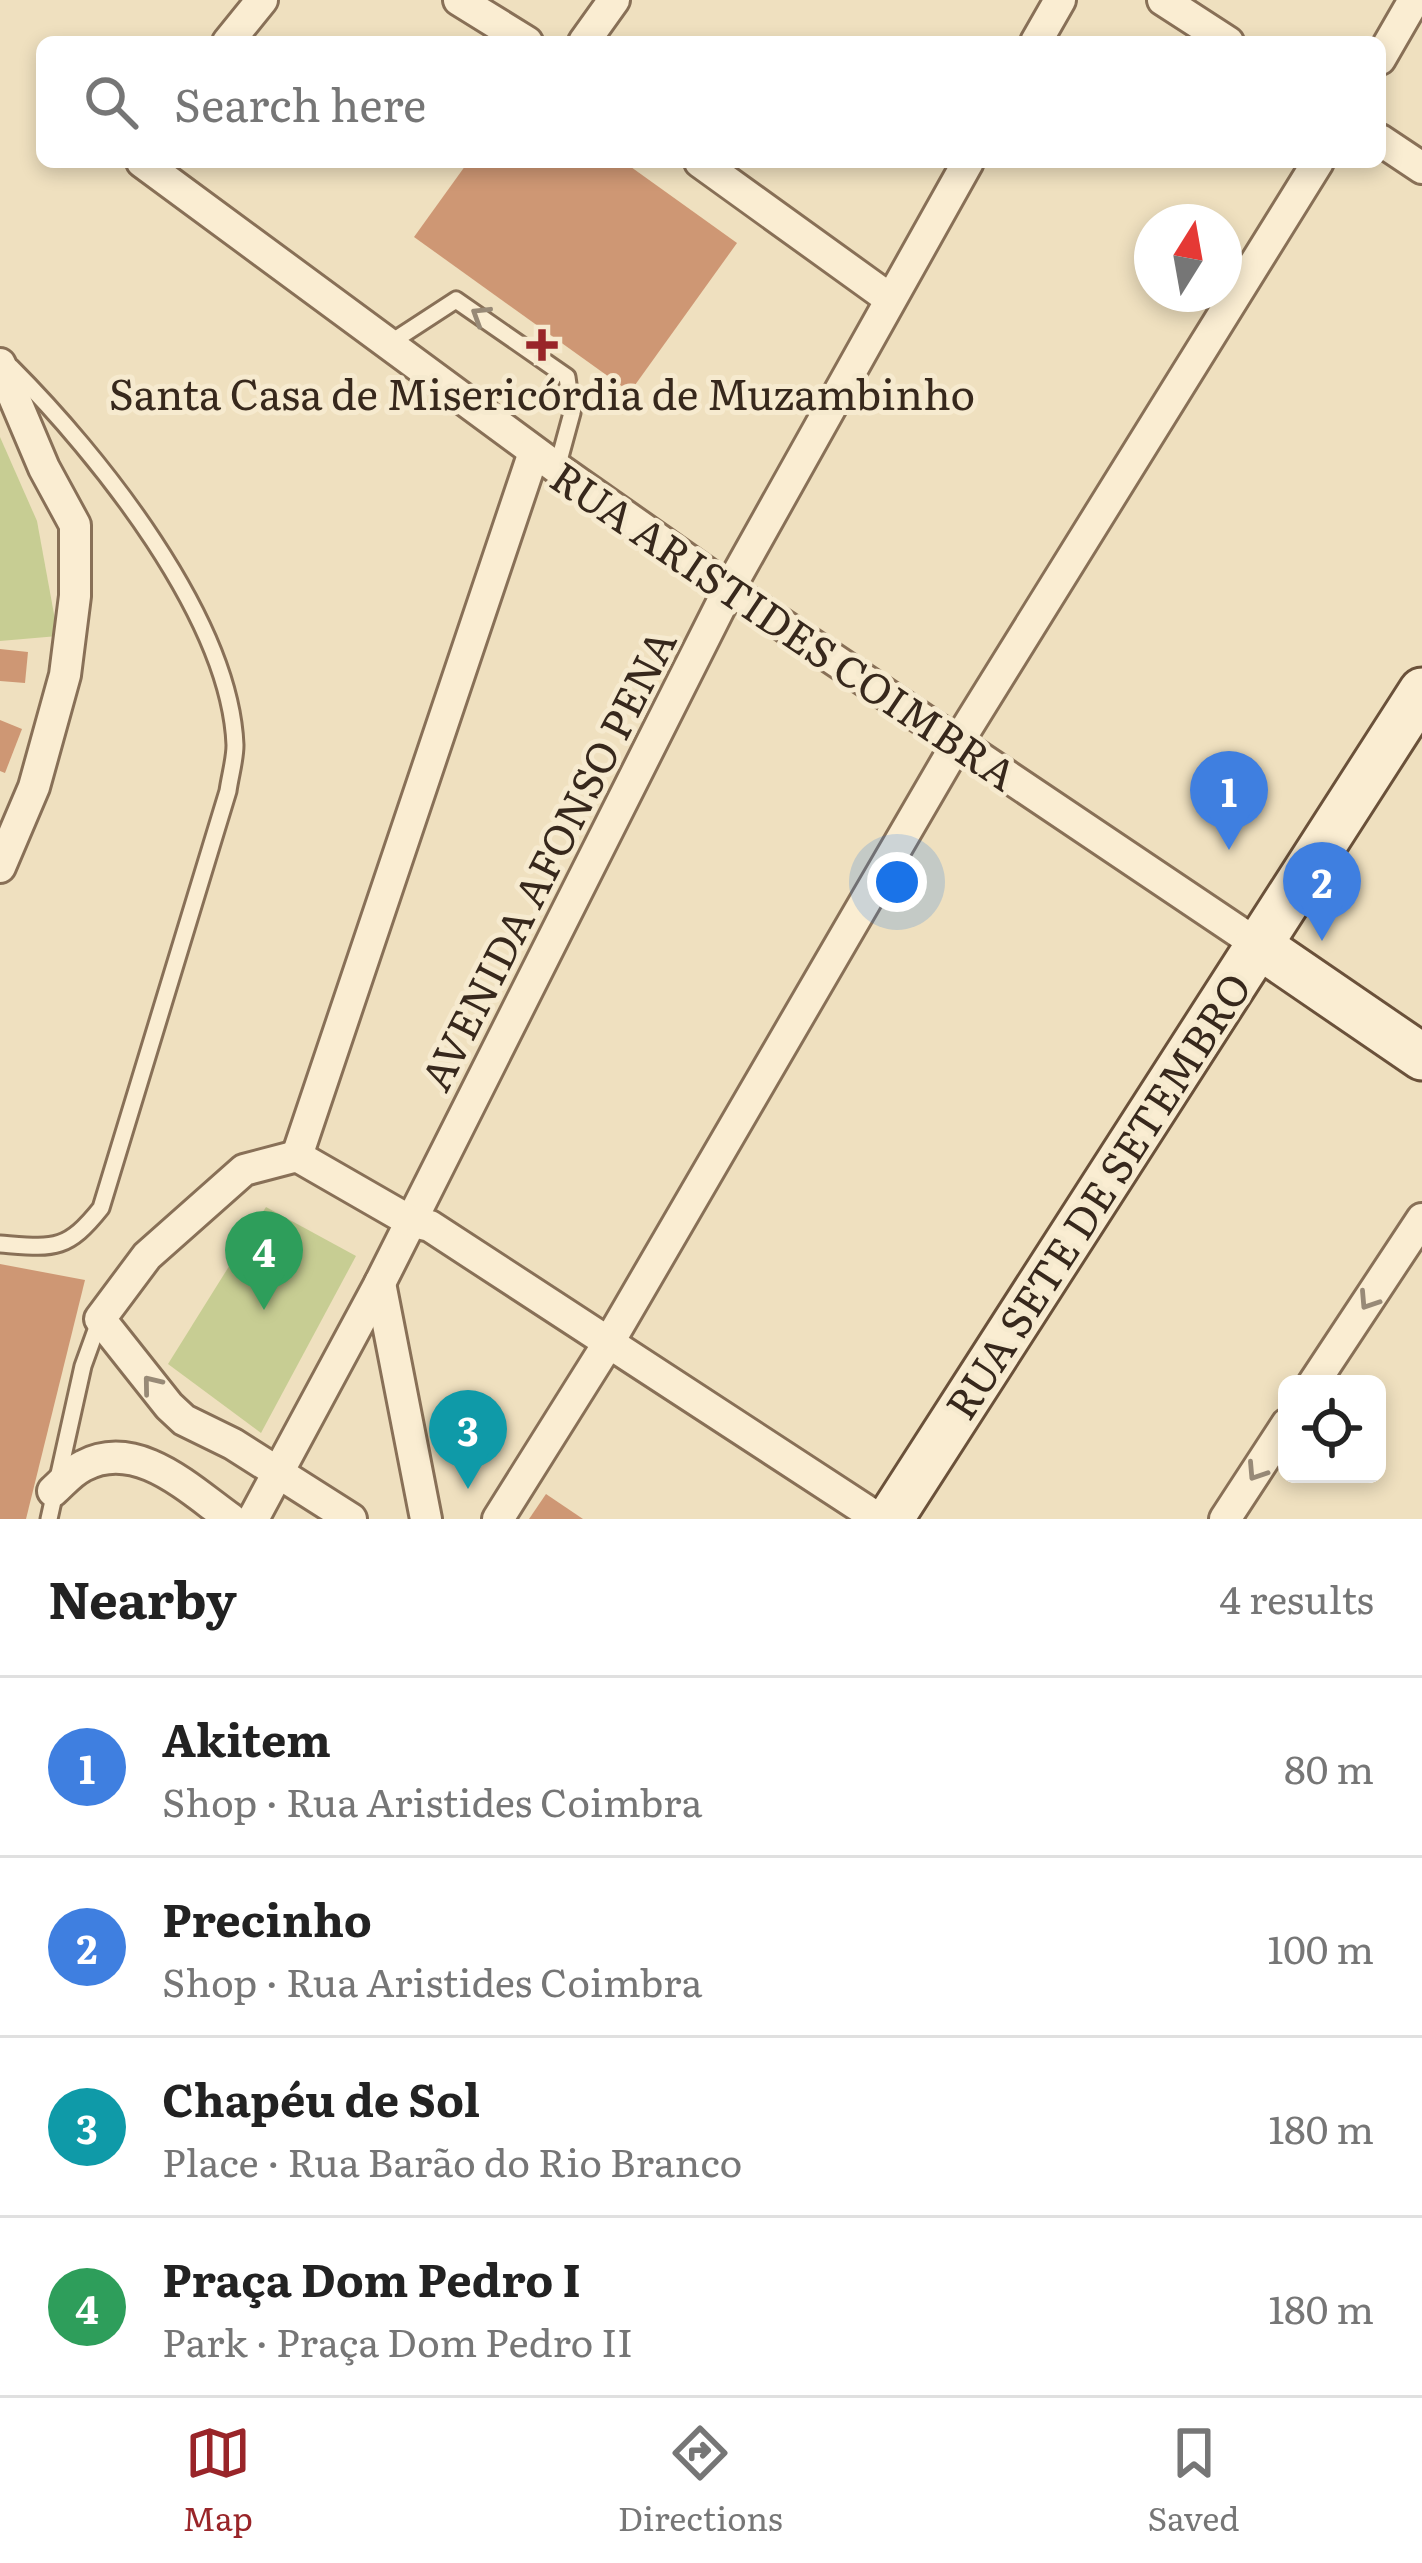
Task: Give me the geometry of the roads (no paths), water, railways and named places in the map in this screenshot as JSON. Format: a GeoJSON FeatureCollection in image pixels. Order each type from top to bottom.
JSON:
{"type":"FeatureCollection","features":[{"type":"Feature","properties":{"kind":"main road","name":"RUA SETE DE SETEMBRO"},"geometry":{"type":"LineString","coordinates":[[890,1519],[1422,691]]}},
{"type":"Feature","properties":{"kind":"main road","name":"RUA ARISTIDES COIMBRA"},"geometry":{"type":"LineString","coordinates":[[1257,944],[1422,1057]]}},
{"type":"Feature","properties":{"kind":"street"},"geometry":{"type":"LineString","coordinates":[[233,36],[262,0]]}},
{"type":"Feature","properties":{"kind":"street"},"geometry":{"type":"LineString","coordinates":[[459,0],[517,36]]}},
{"type":"Feature","properties":{"kind":"street"},"geometry":{"type":"LineString","coordinates":[[588,36],[614,0]]}},
{"type":"Feature","properties":{"kind":"street"},"geometry":{"type":"LineString","coordinates":[[1039,36],[1060,0]]}},
{"type":"Feature","properties":{"kind":"street"},"geometry":{"type":"LineString","coordinates":[[1163,0],[1219,36]]}},
{"type":"Feature","properties":{"kind":"street"},"geometry":{"type":"LineString","coordinates":[[1386,49],[1414,0]]}},
{"type":"Feature","properties":{"kind":"street"},"geometry":{"type":"LineString","coordinates":[[1386,144],[1422,168]]}},
{"type":"Feature","properties":{"kind":"street"},"geometry":{"type":"LineString","coordinates":[[708,168],[890,298]]}},
{"type":"Feature","properties":{"kind":"street","name":"AVENIDA AFONSO PENA"},"geometry":{"type":"LineString","coordinates":[[253,1519],[380,1283],[729,589],[965,168]]}},
{"type":"Feature","properties":{"kind":"street"},"geometry":{"type":"LineString","coordinates":[[498,1519],[609,1342],[958,742],[1314,168]]}},
{"type":"Feature","properties":{"kind":"street","name":"RUA ARISTIDES COIMBRA"},"geometry":{"type":"LineString","coordinates":[[151,169],[545,460],[729,589],[1257,944]]}},
{"type":"Feature","properties":{"kind":"street"},"geometry":{"type":"LineString","coordinates":[[0,360],[44,468],[75,525],[74,621],[65,675],[34,787],[0,867]]}},
{"type":"Feature","properties":{"kind":"street"},"geometry":{"type":"LineString","coordinates":[[297,1156],[545,460]]}},
{"type":"Feature","properties":{"kind":"street"},"geometry":{"type":"LineString","coordinates":[[350,1519],[233,1444],[184,1420],[157,1393],[100,1318],[147,1256],[244,1170],[297,1156],[410,1222],[430,1226],[879,1519]]}},
{"type":"Feature","properties":{"kind":"street"},"geometry":{"type":"LineString","coordinates":[[1319,1375],[1422,1219]]}},
{"type":"Feature","properties":{"kind":"street"},"geometry":{"type":"LineString","coordinates":[[380,1283],[426,1519]]}},
{"type":"Feature","properties":{"kind":"street"},"geometry":{"type":"LineString","coordinates":[[160,1468],[184,1420]]}},
{"type":"Feature","properties":{"kind":"street"},"geometry":{"type":"LineString","coordinates":[[1225,1519],[1278,1438]]}},
{"type":"Feature","properties":{"kind":"street"},"geometry":{"type":"LineString","coordinates":[[51,1505],[82,1466],[130,1459],[160,1468],[231,1519]]}},
{"type":"Feature","properties":{"kind":"lane"},"geometry":{"type":"LineString","coordinates":[[388,344],[456,300],[490,320],[567,377],[572,412],[545,460]]}},
{"type":"Feature","properties":{"kind":"lane"},"geometry":{"type":"LineString","coordinates":[[0,360],[62,418],[128,505],[176,580],[211,646],[229,704],[235,748],[222,813],[101,1208],[80,1234],[62,1246],[0,1244]]}},
{"type":"Feature","properties":{"kind":"lane"},"geometry":{"type":"LineString","coordinates":[[51,1505],[83,1366],[100,1318]]}},
{"type":"Feature","properties":{"kind":"place","name":"Santa Casa de Misericórdia de Muzambinho"},"geometry":{"type":"Point","coordinates":[542,345]}},
{"type":"Feature","properties":{"kind":"place","name":"Akitem"},"geometry":{"type":"Point","coordinates":[1229,850]}},
{"type":"Feature","properties":{"kind":"place","name":"Precinho"},"geometry":{"type":"Point","coordinates":[1322,941]}},
{"type":"Feature","properties":{"kind":"place","name":"Praça Dom Pedro I"},"geometry":{"type":"Point","coordinates":[264,1310]}},
{"type":"Feature","properties":{"kind":"place","name":"Chapéu de Sol"},"geometry":{"type":"Point","coordinates":[468,1489]}}]}
